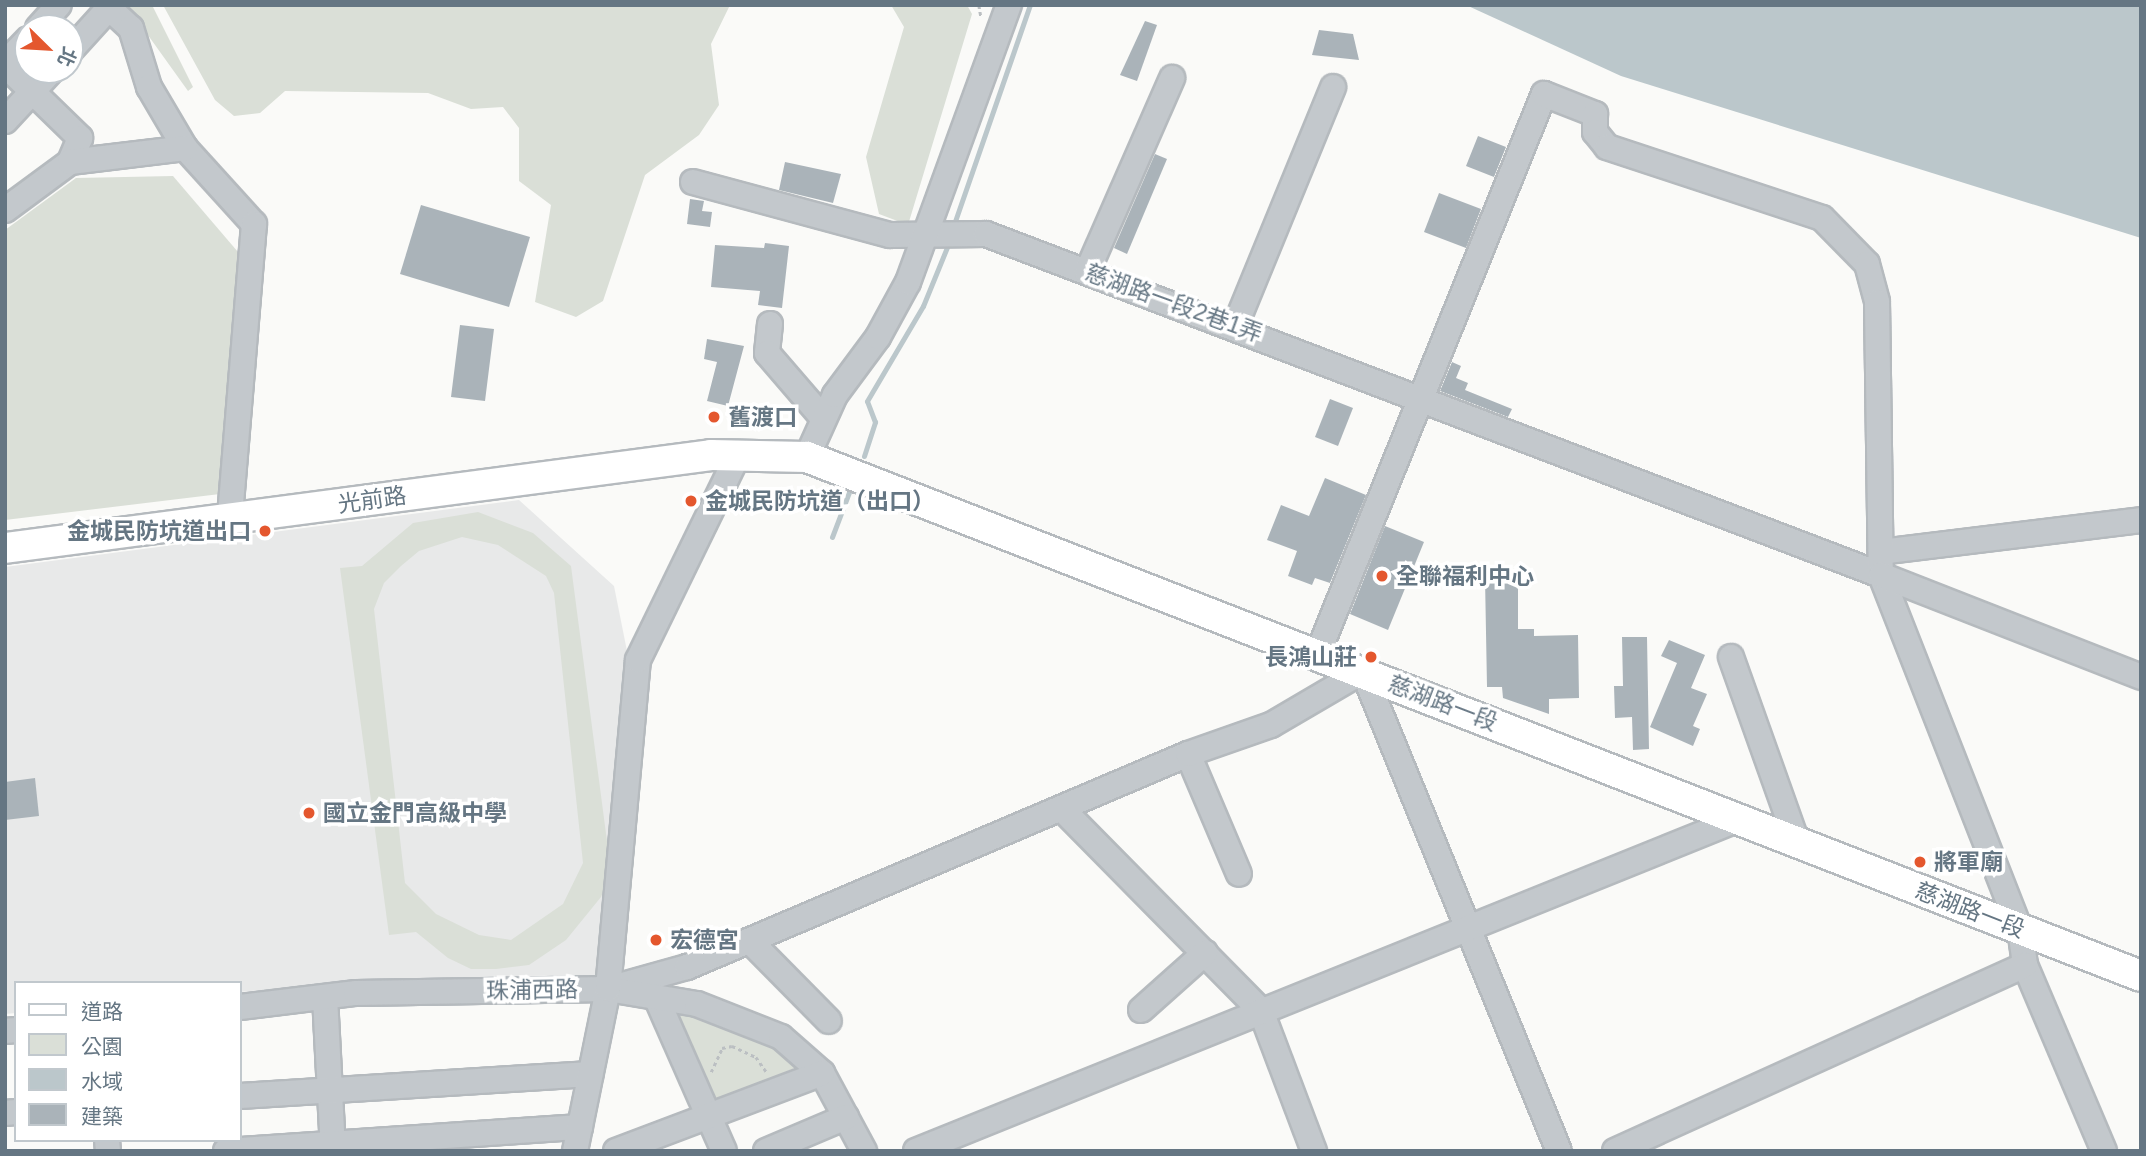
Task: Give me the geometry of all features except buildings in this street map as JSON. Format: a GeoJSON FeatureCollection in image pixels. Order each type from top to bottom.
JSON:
{"type":"FeatureCollection","features":[{"type":"Feature","properties":{"kind":"main road","name":"光前路"},"geometry":{"type":"LineString","coordinates":[[5,548],[739,453]]}},
{"type":"Feature","properties":{"kind":"main road","name":"慈湖路一段"},"geometry":{"type":"LineString","coordinates":[[739,453],[807,457],[1318,653],[2141,976]]}},
{"type":"Feature","properties":{"kind":"street"},"geometry":{"type":"LineString","coordinates":[[807,457],[823,418],[888,322],[939,235],[1009,5]]}},
{"type":"Feature","properties":{"kind":"street"},"geometry":{"type":"LineString","coordinates":[[84,34],[107,7],[131,28],[149,87],[185,148],[254,224],[230,518]]}},
{"type":"Feature","properties":{"kind":"street"},"geometry":{"type":"LineString","coordinates":[[5,64],[79,138],[71,162]]}},
{"type":"Feature","properties":{"kind":"street"},"geometry":{"type":"LineString","coordinates":[[1087,272],[1172,78]]}},
{"type":"Feature","properties":{"kind":"street"},"geometry":{"type":"LineString","coordinates":[[5,121],[39,84]]}},
{"type":"Feature","properties":{"kind":"street"},"geometry":{"type":"LineString","coordinates":[[1236,324],[1333,87]]}},
{"type":"Feature","properties":{"kind":"street"},"geometry":{"type":"LineString","coordinates":[[1318,653],[1544,94],[1595,114],[1595,132],[1607,147],[1822,218],[1867,264],[1877,302],[1881,564],[2020,929],[2025,965],[2104,1151]]}},
{"type":"Feature","properties":{"kind":"street"},"geometry":{"type":"LineString","coordinates":[[5,210],[71,162],[185,148]]}},
{"type":"Feature","properties":{"kind":"street","name":"慈湖路一段2巷1弄"},"geometry":{"type":"LineString","coordinates":[[693,182],[890,235],[986,234],[1236,324],[1420,397],[1881,564],[2141,677]]}},
{"type":"Feature","properties":{"kind":"street"},"geometry":{"type":"LineString","coordinates":[[770,324],[767,353],[823,418]]}},
{"type":"Feature","properties":{"kind":"street"},"geometry":{"type":"LineString","coordinates":[[226,1151],[577,1139],[608,989],[638,660],[739,453]]}},
{"type":"Feature","properties":{"kind":"street"},"geometry":{"type":"LineString","coordinates":[[1881,564],[2141,520]]}},
{"type":"Feature","properties":{"kind":"street"},"geometry":{"type":"LineString","coordinates":[[1731,657],[1797,842]]}},
{"type":"Feature","properties":{"kind":"street"},"geometry":{"type":"LineString","coordinates":[[608,989],[687,967],[1063,810],[1188,754],[1270,725],[1363,671],[1559,1151]]}},
{"type":"Feature","properties":{"kind":"street"},"geometry":{"type":"LineString","coordinates":[[1188,754],[1239,874]]}},
{"type":"Feature","properties":{"kind":"street"},"geometry":{"type":"LineString","coordinates":[[1063,810],[1262,1011],[1314,1151]]}},
{"type":"Feature","properties":{"kind":"street"},"geometry":{"type":"LineString","coordinates":[[916,1151],[1466,925],[1739,819]]}},
{"type":"Feature","properties":{"kind":"street"},"geometry":{"type":"LineString","coordinates":[[750,941],[828,1021]]}},
{"type":"Feature","properties":{"kind":"street"},"geometry":{"type":"LineString","coordinates":[[1141,1010],[1205,953]]}},
{"type":"Feature","properties":{"kind":"street"},"geometry":{"type":"LineString","coordinates":[[1615,1151],[2025,965]]}},
{"type":"Feature","properties":{"kind":"street","name":"珠浦西路"},"geometry":{"type":"LineString","coordinates":[[242,1007],[325,997],[608,989],[738,1016],[781,1037],[822,1073]]}},
{"type":"Feature","properties":{"kind":"street"},"geometry":{"type":"LineString","coordinates":[[325,997],[333,1147]]}},
{"type":"Feature","properties":{"kind":"street"},"geometry":{"type":"LineString","coordinates":[[656,997],[724,1151]]}},
{"type":"Feature","properties":{"kind":"street"},"geometry":{"type":"LineString","coordinates":[[616,1151],[822,1073],[864,1151]]}},
{"type":"Feature","properties":{"kind":"street"},"geometry":{"type":"LineString","coordinates":[[242,1096],[590,1074]]}},
{"type":"Feature","properties":{"kind":"street"},"geometry":{"type":"LineString","coordinates":[[766,1151],[846,1117]]}},
{"type":"Feature","properties":{"kind":"path"},"geometry":{"type":"LineString","coordinates":[[700,1079],[716,1070],[722,1048],[732,1046],[756,1057],[773,1077]]}},
{"type":"Feature","properties":{"kind":"shaded area","name":"國立金門高級中學"},"geometry":{"type":"Polygon","coordinates":[[[519,500],[614,586],[627,651],[598,975],[347,982],[242,992],[242,981],[14,981],[14,1013],[5,1014],[5,567],[519,500]]]}},
{"type":"Feature","properties":{"kind":"green space"},"geometry":{"type":"Polygon","coordinates":[[[117,5],[152,5],[193,87],[188,91],[145,31],[117,5]]]}},
{"type":"Feature","properties":{"kind":"green space"},"geometry":{"type":"Polygon","coordinates":[[[163,5],[730,5],[711,44],[719,105],[699,135],[645,175],[603,301],[576,317],[535,302],[551,205],[519,181],[519,128],[503,107],[471,109],[428,93],[285,91],[260,113],[234,116],[215,100],[163,5]]]}},
{"type":"Feature","properties":{"kind":"green space"},"geometry":{"type":"Polygon","coordinates":[[[891,5],[967,5],[972,14],[908,225],[879,214],[866,157],[904,27],[891,5]]]}},
{"type":"Feature","properties":{"kind":"green space"},"geometry":{"type":"Polygon","coordinates":[[[173,176],[238,252],[220,494],[5,520],[5,230],[76,178],[173,176]]]}},
{"type":"Feature","properties":{"kind":"green space"},"geometry":{"type":"Polygon","coordinates":[[[478,512],[533,533],[571,566],[611,872],[601,897],[566,940],[529,965],[471,969],[448,958],[416,932],[389,935],[340,568],[362,566],[413,523],[478,512]],[[462,537],[419,551],[384,583],[374,609],[405,883],[436,914],[479,935],[511,940],[563,904],[583,863],[554,593],[546,576],[498,545],[462,537]]]}},
{"type":"Feature","properties":{"kind":"green space"},"geometry":{"type":"Polygon","coordinates":[[[668,1007],[772,1040],[795,1068],[711,1103],[668,1007]]]}},
{"type":"Feature","properties":{"kind":"water"},"geometry":{"type":"Polygon","coordinates":[[[1466,5],[2141,5],[2141,238],[1621,76],[1466,5]]]}},
{"type":"Feature","properties":{"kind":"waterway"},"geometry":{"type":"LineString","coordinates":[[953,227],[1030,5]]}},
{"type":"Feature","properties":{"kind":"waterway"},"geometry":{"type":"LineString","coordinates":[[864,456],[875,422],[867,401],[923,306],[950,240]]}},
{"type":"Feature","properties":{"kind":"waterway"},"geometry":{"type":"LineString","coordinates":[[832,537],[851,487]]}},
{"type":"Feature","properties":{"kind":"place","name":"舊渡口"},"geometry":{"type":"Point","coordinates":[714,417]}},
{"type":"Feature","properties":{"kind":"place","name":"金城民防坑道（出口）"},"geometry":{"type":"Point","coordinates":[691,501]}},
{"type":"Feature","properties":{"kind":"place","name":"金城民防坑道出口"},"geometry":{"type":"Point","coordinates":[265,531]}},
{"type":"Feature","properties":{"kind":"place","name":"全聯福利中心"},"geometry":{"type":"Point","coordinates":[1382,576]}},
{"type":"Feature","properties":{"kind":"place","name":"長鴻山莊"},"geometry":{"type":"Point","coordinates":[1371,657]}},
{"type":"Feature","properties":{"kind":"place","name":"國立金門高級中學"},"geometry":{"type":"Point","coordinates":[309,813]}},
{"type":"Feature","properties":{"kind":"place","name":"將軍廟"},"geometry":{"type":"Point","coordinates":[1920,862]}},
{"type":"Feature","properties":{"kind":"place","name":"宏德宮"},"geometry":{"type":"Point","coordinates":[656,940]}}]}
